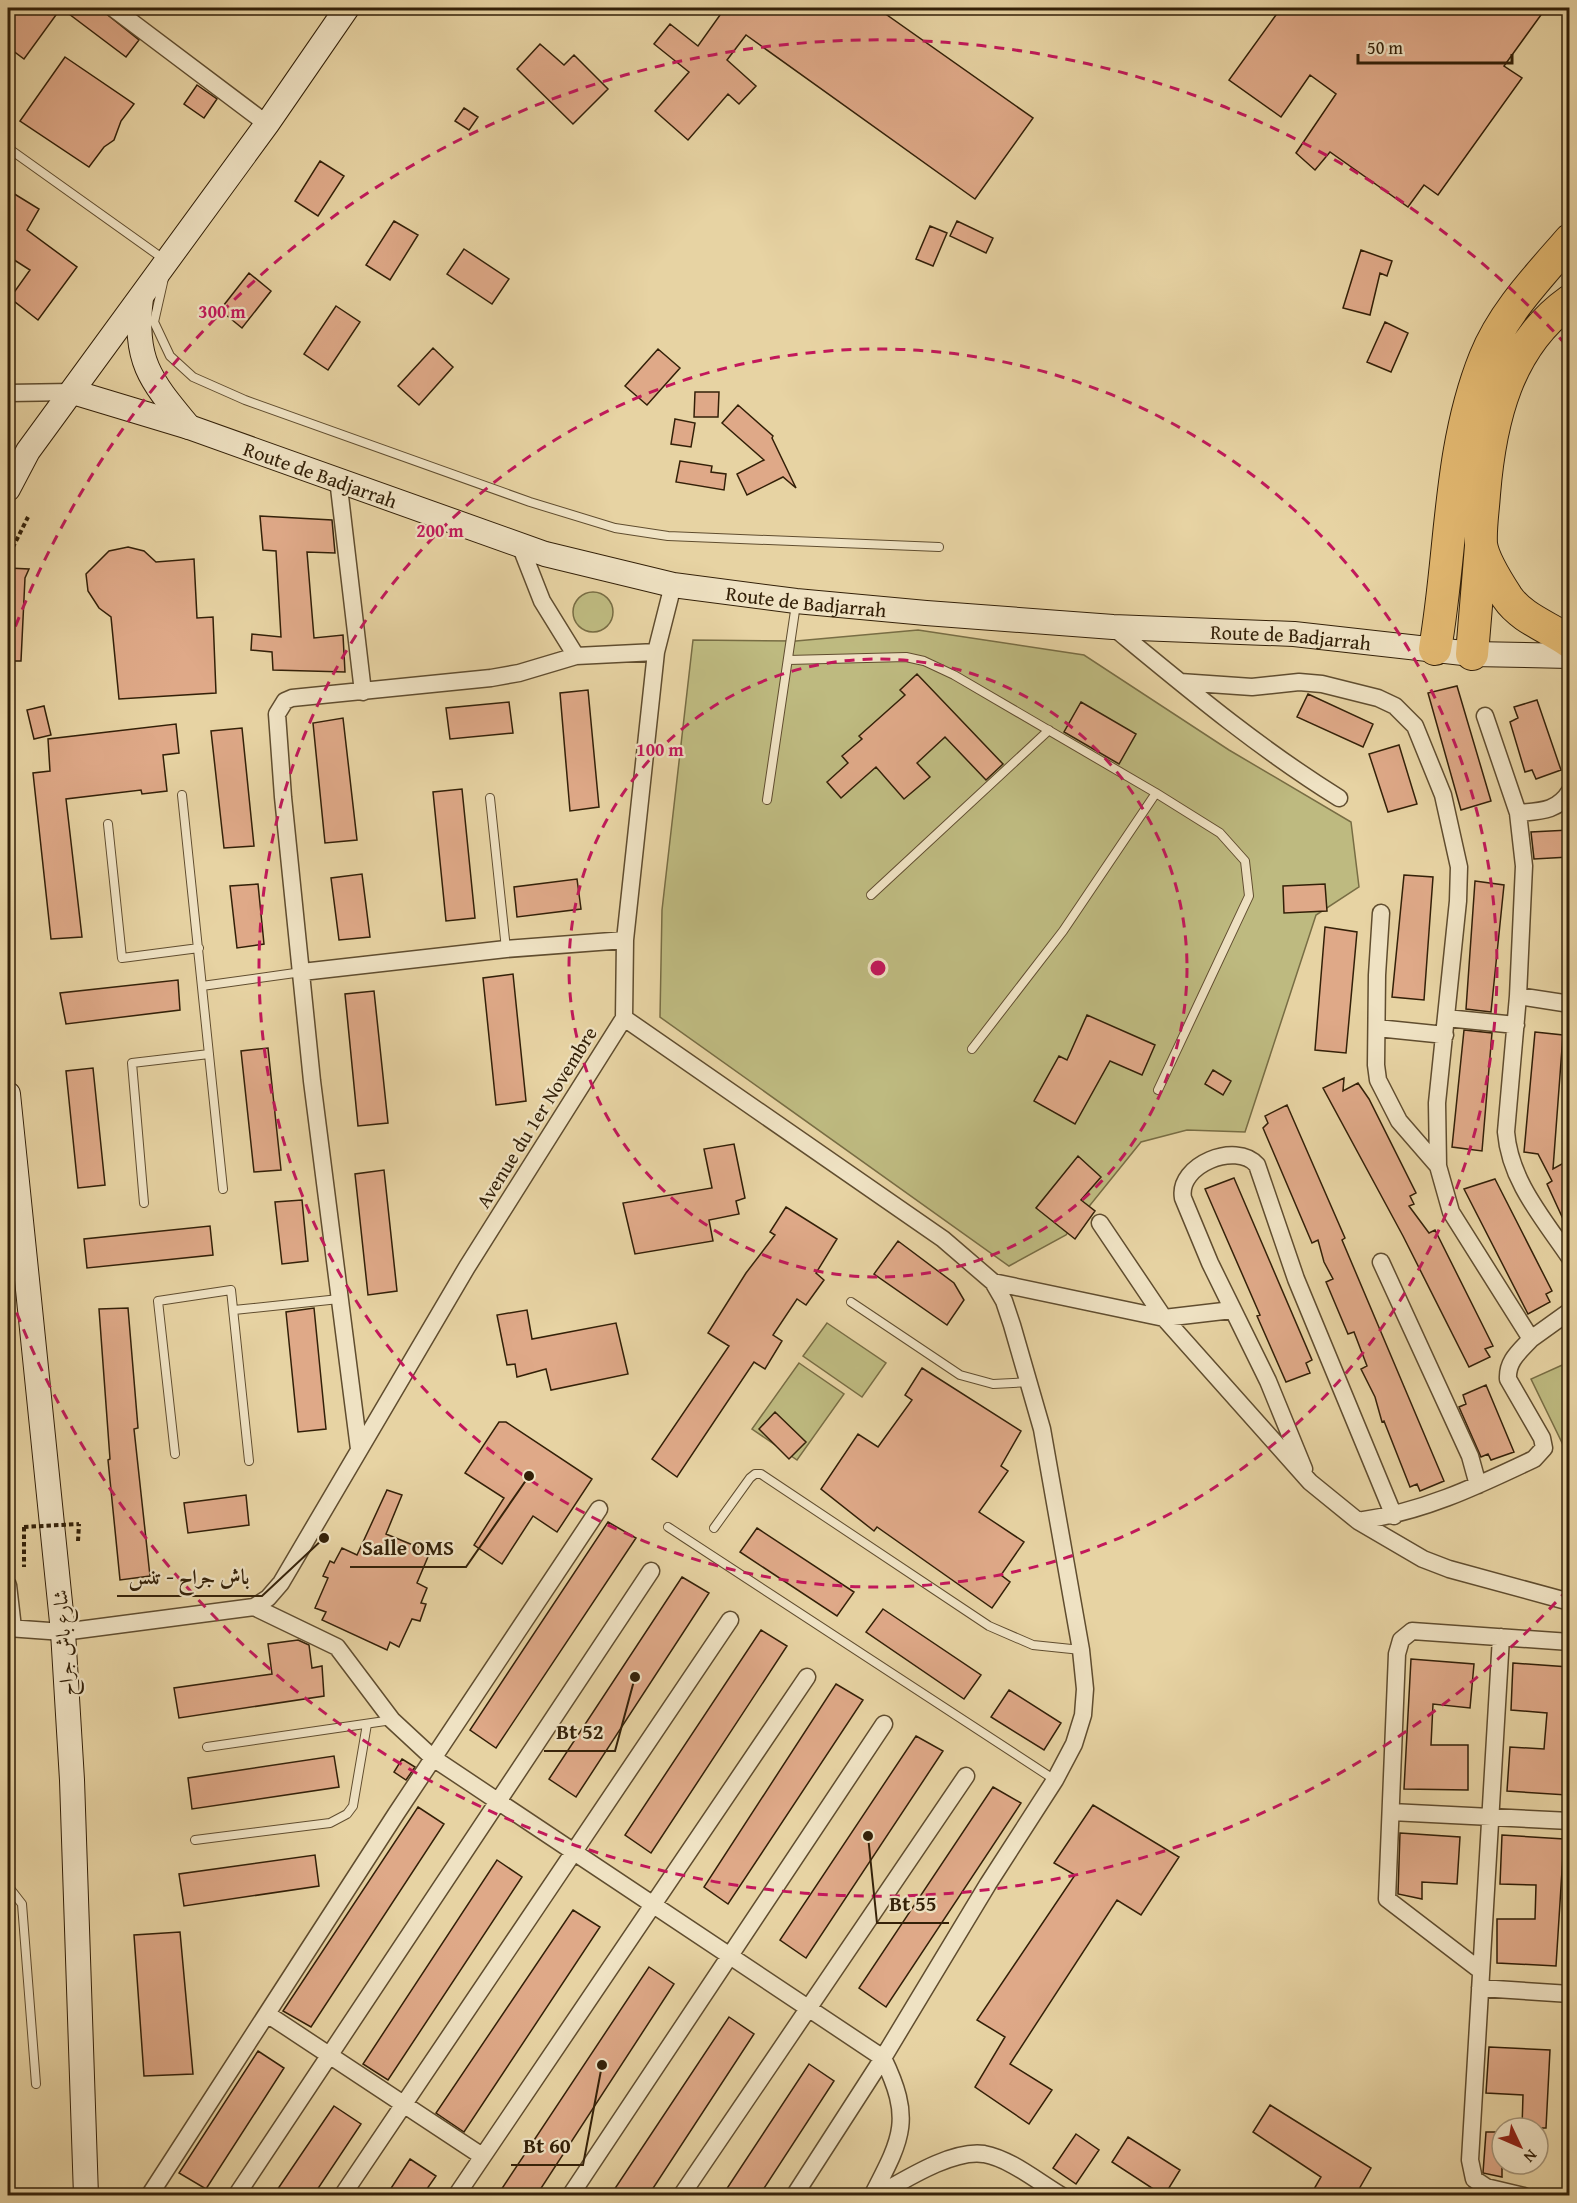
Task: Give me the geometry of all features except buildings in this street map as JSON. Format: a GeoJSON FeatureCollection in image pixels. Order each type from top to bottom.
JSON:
{"type":"FeatureCollection","features":[{"type":"Feature","properties":{"kind":"highway"},"geometry":{"type":"LineString","coordinates":[[1435,650],[1460,449],[1485,357],[1527,289],[1569,240]]}},
{"type":"Feature","properties":{"kind":"highway"},"geometry":{"type":"LineString","coordinates":[[1472,654],[1487,458],[1493,423],[1518,357],[1536,330],[1569,301]]}},
{"type":"Feature","properties":{"kind":"highway"},"geometry":{"type":"LineString","coordinates":[[1481,546],[1501,586],[1519,610],[1569,642]]}},
{"type":"Feature","properties":{"kind":"main road"},"geometry":{"type":"LineString","coordinates":[[8,489],[28,451],[267,124],[347,8]]}},
{"type":"Feature","properties":{"kind":"main road"},"geometry":{"type":"LineString","coordinates":[[142,297],[138,325],[142,356],[154,383],[189,427]]}},
{"type":"Feature","properties":{"kind":"main road","name":"Route de Badjarrah"},"geometry":{"type":"LineString","coordinates":[[73,392],[189,427],[520,545],[581,564],[673,585],[796,601],[1113,627],[1294,634],[1472,654],[1569,656]]}},
{"type":"Feature","properties":{"kind":"main road","name":"شارع باش جراح"},"geometry":{"type":"LineString","coordinates":[[8,1094],[63,1632],[72,1780],[86,2196]]}},
{"type":"Feature","properties":{"kind":"street"},"geometry":{"type":"LineString","coordinates":[[113,8],[267,124]]}},
{"type":"Feature","properties":{"kind":"street"},"geometry":{"type":"LineString","coordinates":[[8,393],[73,392]]}},
{"type":"Feature","properties":{"kind":"street"},"geometry":{"type":"LineString","coordinates":[[338,479],[363,692]]}},
{"type":"Feature","properties":{"kind":"street"},"geometry":{"type":"LineString","coordinates":[[520,545],[542,601],[576,656]]}},
{"type":"Feature","properties":{"kind":"street","name":"Avenue du 1er Novembre"},"geometry":{"type":"LineString","coordinates":[[254,1607],[268,1598],[281,1583],[467,1267],[624,1018],[625,940],[656,652],[673,585]]}},
{"type":"Feature","properties":{"kind":"street"},"geometry":{"type":"LineString","coordinates":[[1113,627],[1209,708],[1274,756],[1339,798]]}},
{"type":"Feature","properties":{"kind":"street"},"geometry":{"type":"LineString","coordinates":[[359,1449],[339,1299],[302,972],[276,714],[285,701],[292,698],[491,678],[519,673],[576,656],[656,652]]}},
{"type":"Feature","properties":{"kind":"street"},"geometry":{"type":"LineString","coordinates":[[1180,682],[1252,687],[1299,682],[1345,688],[1395,706],[1415,726],[1443,795],[1459,867],[1458,901],[1437,1103],[1438,1166],[1451,1212],[1531,1339]]}},
{"type":"Feature","properties":{"kind":"street"},"geometry":{"type":"LineString","coordinates":[[1485,716],[1518,813],[1525,889],[1506,1132],[1508,1153],[1521,1184],[1569,1258]]}},
{"type":"Feature","properties":{"kind":"street"},"geometry":{"type":"LineString","coordinates":[[1518,813],[1550,809],[1559,805],[1569,791]]}},
{"type":"Feature","properties":{"kind":"street"},"geometry":{"type":"LineString","coordinates":[[1381,913],[1376,1065],[1378,1080],[1385,1098],[1399,1121],[1438,1166]]}},
{"type":"Feature","properties":{"kind":"street"},"geometry":{"type":"LineString","coordinates":[[302,972],[506,949],[625,940]]}},
{"type":"Feature","properties":{"kind":"street"},"geometry":{"type":"LineString","coordinates":[[1518,996],[1569,1004]]}},
{"type":"Feature","properties":{"kind":"street"},"geometry":{"type":"LineString","coordinates":[[624,1018],[943,1239],[993,1282],[1004,1301],[1030,1382],[1042,1429],[1081,1650],[1083,1715],[1074,1744],[1055,1780],[988,1884],[883,2058],[794,2196]]}},
{"type":"Feature","properties":{"kind":"street"},"geometry":{"type":"LineString","coordinates":[[1446,1018],[1516,1025]]}},
{"type":"Feature","properties":{"kind":"street"},"geometry":{"type":"LineString","coordinates":[[1377,1028],[1445,1035]]}},
{"type":"Feature","properties":{"kind":"street"},"geometry":{"type":"LineString","coordinates":[[1310,1482],[1268,1381],[1232,1310],[1187,1209],[1182,1190],[1193,1171],[1211,1160],[1236,1155],[1248,1157],[1257,1165],[1296,1279],[1394,1516]]}},
{"type":"Feature","properties":{"kind":"street"},"geometry":{"type":"LineString","coordinates":[[1100,1223],[1164,1318],[1310,1482],[1358,1521],[1423,1559],[1449,1569],[1569,1602]]}},
{"type":"Feature","properties":{"kind":"street"},"geometry":{"type":"LineString","coordinates":[[1381,1262],[1470,1456],[1478,1485]]}},
{"type":"Feature","properties":{"kind":"street"},"geometry":{"type":"LineString","coordinates":[[993,1282],[1164,1318],[1232,1310]]}},
{"type":"Feature","properties":{"kind":"street"},"geometry":{"type":"LineString","coordinates":[[1358,1521],[1394,1516],[1427,1507],[1534,1459],[1544,1448],[1542,1438],[1508,1379],[1508,1370],[1513,1358],[1531,1339],[1569,1311]]}},
{"type":"Feature","properties":{"kind":"street"},"geometry":{"type":"LineString","coordinates":[[149,2196],[433,1758],[599,1509]]}},
{"type":"Feature","properties":{"kind":"street"},"geometry":{"type":"LineString","coordinates":[[236,2196],[651,1571]]}},
{"type":"Feature","properties":{"kind":"street"},"geometry":{"type":"LineString","coordinates":[[8,1585],[10,1628],[63,1632],[254,1607],[337,1647],[392,1720],[433,1758],[810,2007],[883,2058],[897,2088],[902,2122],[894,2154],[874,2196]]}},
{"type":"Feature","properties":{"kind":"street"},"geometry":{"type":"LineString","coordinates":[[342,2196],[730,1620]]}},
{"type":"Feature","properties":{"kind":"street"},"geometry":{"type":"LineString","coordinates":[[1481,1971],[1387,1899],[1397,1654],[1401,1640],[1412,1631],[1569,1642]]}},
{"type":"Feature","properties":{"kind":"street"},"geometry":{"type":"LineString","coordinates":[[1501,1637],[1470,2160],[1474,2179],[1486,2187],[1524,2196]]}},
{"type":"Feature","properties":{"kind":"street"},"geometry":{"type":"LineString","coordinates":[[456,2196],[807,1677]]}},
{"type":"Feature","properties":{"kind":"street"},"geometry":{"type":"LineString","coordinates":[[570,2196],[884,1724]]}},
{"type":"Feature","properties":{"kind":"street"},"geometry":{"type":"LineString","coordinates":[[681,2196],[966,1776]]}},
{"type":"Feature","properties":{"kind":"street"},"geometry":{"type":"LineString","coordinates":[[1391,1812],[1489,1819],[1569,1821]]}},
{"type":"Feature","properties":{"kind":"street"},"geometry":{"type":"LineString","coordinates":[[1480,1988],[1569,1994]]}},
{"type":"Feature","properties":{"kind":"street"},"geometry":{"type":"LineString","coordinates":[[267,2014],[483,2156]]}},
{"type":"Feature","properties":{"kind":"street"},"geometry":{"type":"LineString","coordinates":[[874,2196],[958,2156],[982,2154],[1001,2160],[1062,2196]]}},
{"type":"Feature","properties":{"kind":"lane"},"geometry":{"type":"LineString","coordinates":[[8,148],[167,261],[154,322],[170,356],[193,377],[245,400],[530,502],[615,528],[699,538],[939,547]]}},
{"type":"Feature","properties":{"kind":"lane"},"geometry":{"type":"LineString","coordinates":[[767,800],[796,601]]}},
{"type":"Feature","properties":{"kind":"lane"},"geometry":{"type":"LineString","coordinates":[[788,660],[883,656],[924,661],[1049,730],[1156,793],[1220,833],[1245,861],[1249,896],[1158,1090]]}},
{"type":"Feature","properties":{"kind":"lane"},"geometry":{"type":"LineString","coordinates":[[871,895],[1049,730]]}},
{"type":"Feature","properties":{"kind":"lane"},"geometry":{"type":"LineString","coordinates":[[972,1049],[1063,931],[1156,793]]}},
{"type":"Feature","properties":{"kind":"lane"},"geometry":{"type":"LineString","coordinates":[[182,795],[223,1189]]}},
{"type":"Feature","properties":{"kind":"lane"},"geometry":{"type":"LineString","coordinates":[[490,798],[506,949]]}},
{"type":"Feature","properties":{"kind":"lane"},"geometry":{"type":"LineString","coordinates":[[108,824],[122,958],[199,948]]}},
{"type":"Feature","properties":{"kind":"lane"},"geometry":{"type":"LineString","coordinates":[[202,986],[302,972]]}},
{"type":"Feature","properties":{"kind":"lane"},"geometry":{"type":"LineString","coordinates":[[144,1203],[132,1063],[209,1054]]}},
{"type":"Feature","properties":{"kind":"lane"},"geometry":{"type":"LineString","coordinates":[[175,1454],[158,1302],[231,1290],[249,1461]]}},
{"type":"Feature","properties":{"kind":"lane"},"geometry":{"type":"LineString","coordinates":[[234,1310],[339,1299]]}},
{"type":"Feature","properties":{"kind":"lane"},"geometry":{"type":"LineString","coordinates":[[851,1302],[960,1375],[993,1384],[1030,1382]]}},
{"type":"Feature","properties":{"kind":"lane"},"geometry":{"type":"LineString","coordinates":[[714,1528],[750,1478],[755,1474],[761,1474],[989,1626],[1033,1645],[1081,1650]]}},
{"type":"Feature","properties":{"kind":"lane"},"geometry":{"type":"LineString","coordinates":[[668,1527],[1055,1780]]}},
{"type":"Feature","properties":{"kind":"lane"},"geometry":{"type":"LineString","coordinates":[[207,1747],[392,1720]]}},
{"type":"Feature","properties":{"kind":"lane"},"geometry":{"type":"LineString","coordinates":[[195,1840],[330,1823],[347,1814],[353,1806],[367,1724]]}},
{"type":"Feature","properties":{"kind":"lane"},"geometry":{"type":"LineString","coordinates":[[8,1886],[22,1904],[36,2084]]}},
{"type":"Feature","properties":{"kind":"path"},"geometry":{"type":"LineString","coordinates":[[8,549],[11,551],[28,517]]}},
{"type":"Feature","properties":{"kind":"path"},"geometry":{"type":"LineString","coordinates":[[24,1567],[24,1527],[79,1524]]}},
{"type":"Feature","properties":{"kind":"shaded area"},"geometry":{"type":"Polygon","coordinates":[[[593,592],[601,593],[607,598],[612,604],[612,620],[607,626],[601,631],[593,632],[585,631],[579,626],[574,620],[573,612],[574,604],[579,598],[585,593],[593,592]]]}},
{"type":"Feature","properties":{"kind":"shaded area"},"geometry":{"type":"Polygon","coordinates":[[[918,630],[1084,655],[1229,750],[1351,822],[1359,887],[1316,915],[1245,1132],[1187,1130],[1141,1142],[1066,1235],[1009,1266],[660,1017],[662,910],[693,640],[796,641],[918,630]]]}},
{"type":"Feature","properties":{"kind":"shaded area"},"geometry":{"type":"Polygon","coordinates":[[[827,1323],[886,1363],[862,1397],[803,1356],[827,1323]]]}},
{"type":"Feature","properties":{"kind":"shaded area"},"geometry":{"type":"Polygon","coordinates":[[[1569,1362],[1570,1454],[1568,1455],[1531,1379],[1569,1362]]]}},
{"type":"Feature","properties":{"kind":"shaded area"},"geometry":{"type":"Polygon","coordinates":[[[799,1363],[844,1394],[797,1460],[752,1429],[799,1363]]]}},
{"type":"Feature","properties":{"kind":"place","name":"Salle OMS"},"geometry":{"type":"Point","coordinates":[529,1476]}},
{"type":"Feature","properties":{"kind":"place","name":"باش جراح - تنس"},"geometry":{"type":"Point","coordinates":[324,1538]}},
{"type":"Feature","properties":{"kind":"place","name":"Bt 52"},"geometry":{"type":"Point","coordinates":[635,1677]}},
{"type":"Feature","properties":{"kind":"place","name":"Bt 55"},"geometry":{"type":"Point","coordinates":[868,1836]}},
{"type":"Feature","properties":{"kind":"place","name":"Bt 60"},"geometry":{"type":"Point","coordinates":[602,2065]}}]}
